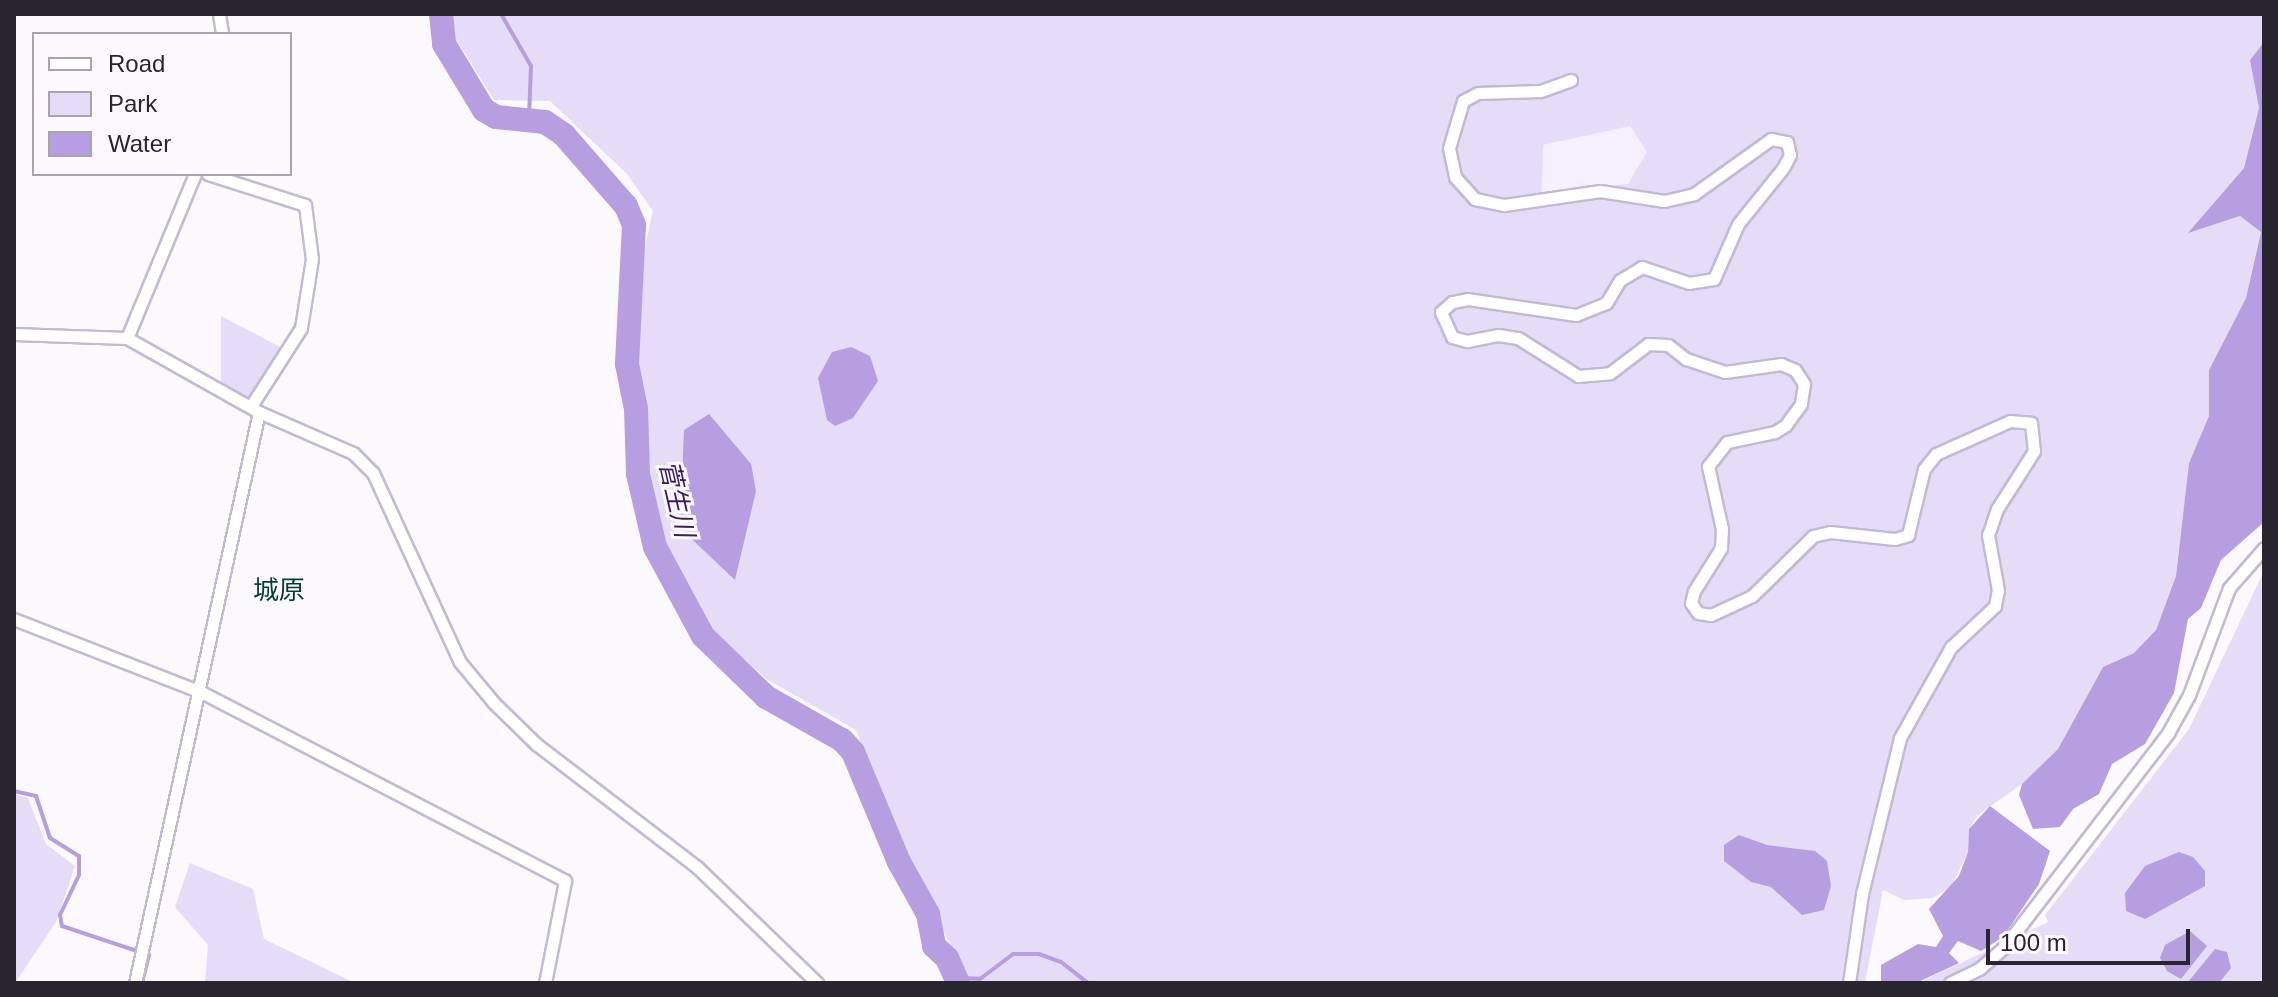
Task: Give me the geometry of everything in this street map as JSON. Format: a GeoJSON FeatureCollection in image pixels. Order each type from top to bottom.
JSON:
{"type":"FeatureCollection","features":[{"type":"Feature","properties":{"kind":"street"},"geometry":{"type":"LineString","coordinates":[[1571,80],[1540,91],[1478,93],[1463,101],[1449,148],[1455,177],[1475,199],[1504,205],[1600,191],[1664,201],[1694,194],[1771,139],[1787,142],[1790,155],[1738,224],[1714,279],[1689,283],[1642,267],[1620,280],[1606,303],[1576,315],[1468,299],[1452,302],[1441,312],[1452,337],[1467,341],[1498,335],[1518,338],[1578,376],[1610,373],[1648,344],[1668,345],[1686,359],[1725,372],[1781,364],[1795,370],[1804,384],[1801,404],[1786,425],[1775,432],[1727,442],[1708,466],[1722,529],[1721,548],[1694,591],[1691,603],[1698,613],[1711,615],[1752,596],[1813,536],[1830,532],[1895,539],[1908,535],[1924,469],[1936,454],[2010,421],[2031,423],[2034,451],[1997,509],[1988,535],[1998,590],[1995,606],[1951,647],[1900,738],[1862,894],[1849,983]]}},
{"type":"Feature","properties":{"kind":"street"},"geometry":{"type":"LineString","coordinates":[[127,338],[194,176]]}},
{"type":"Feature","properties":{"kind":"street"},"geometry":{"type":"LineString","coordinates":[[135,983],[201,692],[255,409],[301,328],[312,259],[305,205],[214,176]]}},
{"type":"Feature","properties":{"kind":"street"},"geometry":{"type":"LineString","coordinates":[[14,334],[127,338],[255,409],[353,453],[373,473],[460,662],[494,703],[536,744],[697,867],[809,981]]}},
{"type":"Feature","properties":{"kind":"street"},"geometry":{"type":"LineString","coordinates":[[1950,983],[1979,969],[2004,947],[2168,733],[2189,695],[2229,588],[2264,548]]}},
{"type":"Feature","properties":{"kind":"street"},"geometry":{"type":"LineString","coordinates":[[14,619],[201,692],[565,881],[545,983]]}},
{"type":"Feature","properties":{"kind":"shaded area"},"geometry":{"type":"Polygon","coordinates":[[[1630,126],[1648,152],[1628,184],[1542,193],[1543,145],[1630,126]]]}},
{"type":"Feature","properties":{"kind":"green space"},"geometry":{"type":"Polygon","coordinates":[[[450,14],[2264,14],[2264,42],[2250,60],[2259,108],[2244,168],[2190,232],[2240,216],[2261,231],[2246,298],[2209,370],[2209,416],[2189,463],[2176,576],[2156,630],[2134,653],[2103,667],[2058,749],[2022,784],[1978,815],[1969,829],[1968,852],[1951,887],[1933,898],[1904,900],[1883,890],[1865,983],[969,983],[913,868],[856,730],[768,680],[713,633],[657,528],[631,306],[653,211],[627,174],[550,101],[494,100],[449,28],[450,14]],[[1630,126],[1543,145],[1542,193],[1628,184],[1647,152],[1630,126]]]}},
{"type":"Feature","properties":{"kind":"green space"},"geometry":{"type":"Polygon","coordinates":[[[221,316],[282,348],[248,398],[221,382],[221,316]]]}},
{"type":"Feature","properties":{"kind":"green space"},"geometry":{"type":"Polygon","coordinates":[[[2264,571],[2264,983],[1918,983],[2048,922],[2045,915],[2189,729],[2264,571]]]}},
{"type":"Feature","properties":{"kind":"green space"},"geometry":{"type":"Polygon","coordinates":[[[14,794],[28,798],[46,844],[75,866],[56,922],[15,983],[14,794]]]}},
{"type":"Feature","properties":{"kind":"green space"},"geometry":{"type":"Polygon","coordinates":[[[190,863],[253,889],[264,939],[355,983],[205,983],[208,945],[175,907],[190,863]]]}},
{"type":"Feature","properties":{"kind":"water"},"geometry":{"type":"Polygon","coordinates":[[[2264,42],[2264,522],[2221,560],[2201,608],[2188,619],[2174,693],[2145,744],[2112,764],[2099,794],[2073,809],[2060,827],[2033,829],[2019,795],[2022,784],[2058,749],[2103,667],[2134,653],[2156,630],[2176,576],[2189,463],[2209,416],[2209,370],[2246,298],[2261,232],[2240,216],[2188,233],[2244,168],[2259,108],[2250,60],[2264,42]]]}},
{"type":"Feature","properties":{"kind":"water"},"geometry":{"type":"Polygon","coordinates":[[[851,347],[870,356],[878,381],[853,418],[835,426],[827,420],[818,378],[832,352],[851,347]]]}},
{"type":"Feature","properties":{"kind":"water"},"geometry":{"type":"Polygon","coordinates":[[[709,414],[751,464],[756,491],[735,580],[680,528],[684,430],[709,414]]]}},
{"type":"Feature","properties":{"kind":"water"},"geometry":{"type":"Polygon","coordinates":[[[1990,806],[2050,851],[2039,884],[2003,937],[1981,951],[1958,941],[1949,953],[1959,963],[1916,983],[1881,983],[1881,965],[1918,944],[1936,947],[1943,936],[1929,909],[1959,876],[1968,852],[1969,829],[1990,806]]]}},
{"type":"Feature","properties":{"kind":"water"},"geometry":{"type":"Polygon","coordinates":[[[1739,835],[1767,845],[1815,851],[1827,861],[1831,886],[1824,910],[1802,915],[1771,887],[1751,882],[1724,861],[1724,845],[1739,835]]]}},
{"type":"Feature","properties":{"kind":"water"},"geometry":{"type":"Polygon","coordinates":[[[2179,852],[2193,857],[2205,871],[2205,886],[2145,919],[2126,911],[2125,893],[2145,866],[2179,852]]]}},
{"type":"Feature","properties":{"kind":"water"},"geometry":{"type":"Polygon","coordinates":[[[2190,931],[2207,946],[2181,979],[2167,971],[2160,958],[2165,945],[2190,931]]]}},
{"type":"Feature","properties":{"kind":"water"},"geometry":{"type":"Polygon","coordinates":[[[2215,949],[2227,952],[2231,968],[2219,983],[2188,982],[2215,949]]]}},
{"type":"Feature","properties":{"kind":"waterway","name":"菅生川"},"geometry":{"type":"LineString","coordinates":[[441,14],[444,44],[484,110],[496,117],[545,122],[564,135],[626,206],[634,225],[627,364],[636,409],[638,474],[655,547],[703,636],[766,697],[842,740],[853,752],[899,862],[928,914],[934,946],[947,958],[958,983]]}},
{"type":"Feature","properties":{"kind":"waterway"},"geometry":{"type":"LineString","coordinates":[[501,14],[531,66],[529,118]]}},
{"type":"Feature","properties":{"kind":"waterway"},"geometry":{"type":"LineString","coordinates":[[14,791],[36,796],[50,838],[79,856],[79,875],[60,915],[62,926],[149,955],[142,983]]}},
{"type":"Feature","properties":{"kind":"waterway"},"geometry":{"type":"LineString","coordinates":[[956,978],[980,979],[1013,954],[1039,954],[1061,962],[1088,983]]}},
{"type":"Feature","properties":{"kind":"district","name":"城原"},"geometry":{"type":"Point","coordinates":[279,591]}}]}
